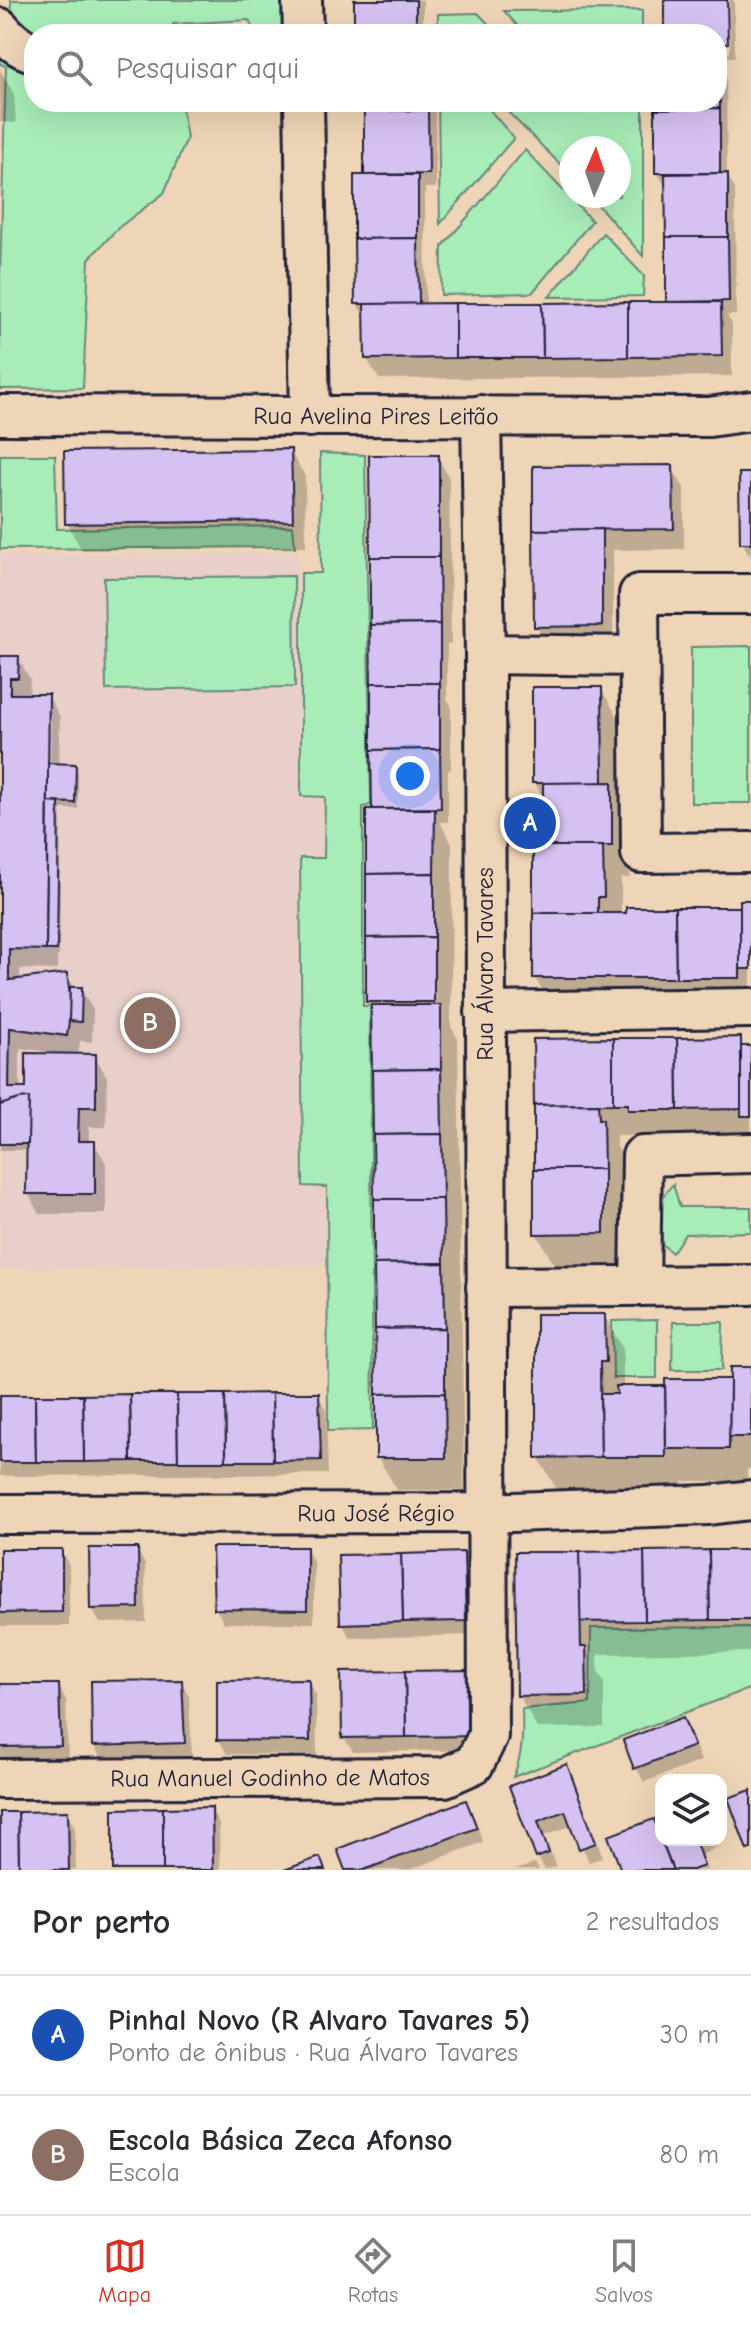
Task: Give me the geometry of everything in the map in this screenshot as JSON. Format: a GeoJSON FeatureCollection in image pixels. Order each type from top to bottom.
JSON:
{"type":"FeatureCollection","features":[{"type":"Feature","properties":{"kind":"street"},"geometry":{"type":"LineString","coordinates":[[302,0],[303,24]]}},
{"type":"Feature","properties":{"kind":"street"},"geometry":{"type":"LineString","coordinates":[[0,28],[24,49]]}},
{"type":"Feature","properties":{"kind":"street"},"geometry":{"type":"LineString","coordinates":[[304,112],[310,417]]}},
{"type":"Feature","properties":{"kind":"street","name":"Rua Avelina Pires Leitão"},"geometry":{"type":"LineString","coordinates":[[0,415],[709,417],[751,411]]}},
{"type":"Feature","properties":{"kind":"street","name":"Rua Álvaro Tavares"},"geometry":{"type":"LineString","coordinates":[[481,415],[485,654],[487,1513]]}},
{"type":"Feature","properties":{"kind":"street"},"geometry":{"type":"LineString","coordinates":[[751,594],[639,594],[641,853],[751,852]]}},
{"type":"Feature","properties":{"kind":"street"},"geometry":{"type":"LineString","coordinates":[[485,654],[639,656]]}},
{"type":"Feature","properties":{"kind":"street"},"geometry":{"type":"LineString","coordinates":[[485,1012],[751,1008]]}},
{"type":"Feature","properties":{"kind":"street"},"geometry":{"type":"LineString","coordinates":[[640,1286],[642,1156],[751,1153]]}},
{"type":"Feature","properties":{"kind":"street"},"geometry":{"type":"LineString","coordinates":[[486,1287],[751,1285]]}},
{"type":"Feature","properties":{"kind":"street","name":"Rua José Régio"},"geometry":{"type":"LineString","coordinates":[[0,1514],[487,1513],[708,1505],[751,1500]]}},
{"type":"Feature","properties":{"kind":"street","name":"Rua Manuel Godinho de Matos"},"geometry":{"type":"LineString","coordinates":[[0,1779],[445,1777],[474,1764],[488,1736],[487,1513]]}},
{"type":"Feature","properties":{"kind":"shaded area"},"geometry":{"type":"Polygon","coordinates":[[[298,553],[300,797],[323,798],[323,856],[298,857],[301,1189],[325,1189],[326,1265],[0,1269],[0,555],[298,553]]]}},
{"type":"Feature","properties":{"kind":"green space"},"geometry":{"type":"Polygon","coordinates":[[[11,0],[283,0],[283,24],[251,24],[249,20],[173,24],[26,24],[12,13],[11,0]]]}},
{"type":"Feature","properties":{"kind":"green space"},"geometry":{"type":"Polygon","coordinates":[[[642,10],[642,24],[516,24],[504,11],[642,10]]]}},
{"type":"Feature","properties":{"kind":"green space"},"geometry":{"type":"Polygon","coordinates":[[[478,13],[488,24],[438,24],[438,14],[478,13]]]}},
{"type":"Feature","properties":{"kind":"green space"},"geometry":{"type":"Polygon","coordinates":[[[0,46],[16,66],[24,66],[24,112],[183,112],[187,138],[164,193],[118,228],[89,259],[83,388],[0,389],[6,66],[0,64],[0,46]]]}},
{"type":"Feature","properties":{"kind":"green space"},"geometry":{"type":"Polygon","coordinates":[[[438,112],[491,112],[514,138],[440,224],[438,112]]]}},
{"type":"Feature","properties":{"kind":"green space"},"geometry":{"type":"Polygon","coordinates":[[[508,112],[643,112],[643,256],[601,208],[631,208],[631,136],[559,136],[559,163],[508,112]]]}},
{"type":"Feature","properties":{"kind":"green space"},"geometry":{"type":"Polygon","coordinates":[[[525,150],[559,186],[559,208],[580,208],[592,221],[532,293],[441,295],[442,247],[525,150]]]}},
{"type":"Feature","properties":{"kind":"green space"},"geometry":{"type":"Polygon","coordinates":[[[603,233],[644,276],[643,296],[549,297],[603,233]]]}},
{"type":"Feature","properties":{"kind":"green space"},"geometry":{"type":"Polygon","coordinates":[[[320,453],[365,455],[371,805],[363,807],[363,1006],[370,1006],[373,1430],[328,1431],[327,1187],[303,1186],[300,858],[324,858],[325,797],[301,796],[301,573],[321,573],[320,453]]]}},
{"type":"Feature","properties":{"kind":"green space"},"geometry":{"type":"Polygon","coordinates":[[[0,455],[55,455],[57,529],[293,526],[295,547],[0,549],[0,455]]]}},
{"type":"Feature","properties":{"kind":"green space"},"geometry":{"type":"Polygon","coordinates":[[[294,576],[295,687],[106,690],[104,578],[294,576]]]}},
{"type":"Feature","properties":{"kind":"green space"},"geometry":{"type":"Polygon","coordinates":[[[751,646],[751,803],[691,803],[691,647],[751,646]]]}},
{"type":"Feature","properties":{"kind":"green space"},"geometry":{"type":"Polygon","coordinates":[[[673,1184],[680,1207],[751,1207],[751,1232],[685,1234],[672,1253],[659,1241],[661,1199],[673,1184]]]}},
{"type":"Feature","properties":{"kind":"green space"},"geometry":{"type":"Polygon","coordinates":[[[657,1320],[657,1378],[613,1378],[612,1321],[657,1320]]]}},
{"type":"Feature","properties":{"kind":"green space"},"geometry":{"type":"Polygon","coordinates":[[[673,1322],[723,1322],[722,1370],[672,1370],[673,1322]]]}},
{"type":"Feature","properties":{"kind":"green space"},"geometry":{"type":"Polygon","coordinates":[[[751,1627],[751,1688],[513,1777],[522,1744],[522,1709],[590,1703],[591,1628],[751,1627]]]}},
{"type":"Feature","properties":{"kind":"building"},"geometry":{"type":"Polygon","coordinates":[[[354,0],[416,0],[416,24],[354,24],[354,0]]]}},
{"type":"Feature","properties":{"kind":"building"},"geometry":{"type":"Polygon","coordinates":[[[664,0],[727,0],[728,43],[727,24],[664,24],[664,0]]]}},
{"type":"Feature","properties":{"kind":"building"},"geometry":{"type":"Polygon","coordinates":[[[364,112],[428,112],[429,174],[364,175],[364,112]]]}},
{"type":"Feature","properties":{"kind":"building"},"geometry":{"type":"Polygon","coordinates":[[[655,112],[720,112],[720,173],[655,173],[655,112]]]}},
{"type":"Feature","properties":{"kind":"building"},"geometry":{"type":"Polygon","coordinates":[[[728,173],[728,237],[666,237],[665,174],[728,173]]]}},
{"type":"Feature","properties":{"kind":"building"},"geometry":{"type":"Polygon","coordinates":[[[354,175],[418,175],[418,238],[354,239],[354,175]]]}},
{"type":"Feature","properties":{"kind":"building"},"geometry":{"type":"Polygon","coordinates":[[[666,237],[728,237],[729,301],[666,302],[666,237]]]}},
{"type":"Feature","properties":{"kind":"building"},"geometry":{"type":"Polygon","coordinates":[[[418,238],[419,304],[355,304],[354,239],[418,238]]]}},
{"type":"Feature","properties":{"kind":"building"},"geometry":{"type":"Polygon","coordinates":[[[628,302],[628,357],[543,358],[542,303],[628,302]]]}},
{"type":"Feature","properties":{"kind":"building"},"geometry":{"type":"Polygon","coordinates":[[[628,302],[721,302],[722,356],[628,357],[628,302]]]}},
{"type":"Feature","properties":{"kind":"building"},"geometry":{"type":"Polygon","coordinates":[[[455,303],[542,303],[543,358],[455,358],[455,303]]]}},
{"type":"Feature","properties":{"kind":"building"},"geometry":{"type":"Polygon","coordinates":[[[455,303],[455,358],[365,359],[364,304],[455,303]]]}},
{"type":"Feature","properties":{"kind":"building"},"geometry":{"type":"Polygon","coordinates":[[[291,449],[293,521],[65,524],[64,451],[291,449]]]}},
{"type":"Feature","properties":{"kind":"building"},"geometry":{"type":"Polygon","coordinates":[[[369,455],[439,455],[439,557],[370,557],[369,455]]]}},
{"type":"Feature","properties":{"kind":"building"},"geometry":{"type":"Polygon","coordinates":[[[673,465],[674,529],[533,530],[533,466],[673,465]]]}},
{"type":"Feature","properties":{"kind":"building"},"geometry":{"type":"Polygon","coordinates":[[[739,473],[751,473],[751,543],[740,543],[739,473]]]}},
{"type":"Feature","properties":{"kind":"building"},"geometry":{"type":"Polygon","coordinates":[[[602,529],[602,626],[534,627],[533,530],[602,529]]]}},
{"type":"Feature","properties":{"kind":"building"},"geometry":{"type":"Polygon","coordinates":[[[370,557],[439,557],[440,624],[370,625],[370,557]]]}},
{"type":"Feature","properties":{"kind":"building"},"geometry":{"type":"Polygon","coordinates":[[[440,624],[440,683],[371,683],[370,625],[440,624]]]}},
{"type":"Feature","properties":{"kind":"building"},"geometry":{"type":"Polygon","coordinates":[[[0,656],[19,656],[18,678],[10,678],[10,694],[49,694],[46,950],[9,949],[9,980],[67,973],[71,1006],[67,1036],[10,1028],[9,1088],[26,1088],[26,1053],[96,1054],[96,1107],[79,1107],[78,1141],[95,1141],[95,1194],[26,1194],[27,1108],[0,1108],[0,656]]]}},
{"type":"Feature","properties":{"kind":"building"},"geometry":{"type":"Polygon","coordinates":[[[371,683],[440,683],[440,749],[371,750],[371,683]]]}},
{"type":"Feature","properties":{"kind":"building"},"geometry":{"type":"Polygon","coordinates":[[[532,687],[602,687],[603,783],[532,783],[532,687]]]}},
{"type":"Feature","properties":{"kind":"building"},"geometry":{"type":"Polygon","coordinates":[[[440,749],[441,808],[372,809],[371,750],[440,749]]]}},
{"type":"Feature","properties":{"kind":"building"},"geometry":{"type":"Polygon","coordinates":[[[48,763],[76,764],[75,803],[48,802],[48,763]]]}},
{"type":"Feature","properties":{"kind":"building"},"geometry":{"type":"Polygon","coordinates":[[[612,782],[612,846],[543,846],[543,783],[612,782]]]}},
{"type":"Feature","properties":{"kind":"building"},"geometry":{"type":"Polygon","coordinates":[[[48,802],[59,803],[57,950],[46,950],[48,802]]]}},
{"type":"Feature","properties":{"kind":"building"},"geometry":{"type":"Polygon","coordinates":[[[366,809],[435,809],[434,873],[366,874],[366,809]]]}},
{"type":"Feature","properties":{"kind":"building"},"geometry":{"type":"Polygon","coordinates":[[[533,846],[603,846],[604,897],[598,897],[598,913],[533,913],[533,846]]]}},
{"type":"Feature","properties":{"kind":"building"},"geometry":{"type":"Polygon","coordinates":[[[434,873],[434,937],[366,938],[366,874],[434,873]]]}},
{"type":"Feature","properties":{"kind":"building"},"geometry":{"type":"Polygon","coordinates":[[[740,900],[751,900],[751,969],[740,969],[740,900]]]}},
{"type":"Feature","properties":{"kind":"building"},"geometry":{"type":"Polygon","coordinates":[[[626,907],[675,907],[676,978],[533,978],[533,913],[626,913],[626,907]]]}},
{"type":"Feature","properties":{"kind":"building"},"geometry":{"type":"Polygon","coordinates":[[[675,907],[740,907],[740,978],[676,978],[675,907]]]}},
{"type":"Feature","properties":{"kind":"building"},"geometry":{"type":"Polygon","coordinates":[[[434,937],[434,1002],[366,1002],[366,938],[434,937]]]}},
{"type":"Feature","properties":{"kind":"building"},"geometry":{"type":"Polygon","coordinates":[[[70,987],[82,987],[81,1022],[69,1021],[70,987]]]}},
{"type":"Feature","properties":{"kind":"building"},"geometry":{"type":"Polygon","coordinates":[[[371,1005],[441,1005],[441,1069],[372,1070],[371,1005]]]}},
{"type":"Feature","properties":{"kind":"building"},"geometry":{"type":"Polygon","coordinates":[[[741,1037],[741,1109],[678,1110],[677,1038],[741,1037]]]}},
{"type":"Feature","properties":{"kind":"building"},"geometry":{"type":"Polygon","coordinates":[[[613,1038],[613,1104],[534,1105],[533,1039],[613,1038]]]}},
{"type":"Feature","properties":{"kind":"building"},"geometry":{"type":"Polygon","coordinates":[[[613,1038],[677,1038],[678,1110],[628,1110],[628,1104],[613,1104],[613,1038]]]}},
{"type":"Feature","properties":{"kind":"building"},"geometry":{"type":"Polygon","coordinates":[[[741,1046],[751,1046],[751,1116],[741,1116],[741,1046]]]}},
{"type":"Feature","properties":{"kind":"building"},"geometry":{"type":"Polygon","coordinates":[[[441,1069],[442,1134],[373,1135],[372,1070],[441,1069]]]}},
{"type":"Feature","properties":{"kind":"building"},"geometry":{"type":"Polygon","coordinates":[[[29,1098],[28,1144],[0,1144],[0,1105],[29,1098]]]}},
{"type":"Feature","properties":{"kind":"building"},"geometry":{"type":"Polygon","coordinates":[[[598,1104],[599,1119],[603,1119],[604,1169],[534,1169],[534,1105],[598,1104]]]}},
{"type":"Feature","properties":{"kind":"building"},"geometry":{"type":"Polygon","coordinates":[[[442,1134],[443,1199],[374,1199],[373,1135],[442,1134]]]}},
{"type":"Feature","properties":{"kind":"building"},"geometry":{"type":"Polygon","coordinates":[[[534,1169],[604,1169],[604,1233],[534,1234],[534,1169]]]}},
{"type":"Feature","properties":{"kind":"building"},"geometry":{"type":"Polygon","coordinates":[[[374,1199],[443,1199],[444,1263],[374,1264],[374,1199]]]}},
{"type":"Feature","properties":{"kind":"building"},"geometry":{"type":"Polygon","coordinates":[[[444,1263],[445,1328],[375,1329],[374,1264],[444,1263]]]}},
{"type":"Feature","properties":{"kind":"building"},"geometry":{"type":"Polygon","coordinates":[[[536,1314],[605,1314],[606,1362],[600,1362],[601,1457],[536,1458],[536,1314]]]}},
{"type":"Feature","properties":{"kind":"building"},"geometry":{"type":"Polygon","coordinates":[[[445,1328],[445,1393],[376,1394],[375,1329],[445,1328]]]}},
{"type":"Feature","properties":{"kind":"building"},"geometry":{"type":"Polygon","coordinates":[[[730,1367],[751,1367],[751,1437],[729,1437],[730,1367]]]}},
{"type":"Feature","properties":{"kind":"building"},"geometry":{"type":"Polygon","coordinates":[[[665,1379],[730,1379],[729,1449],[666,1449],[665,1379]]]}},
{"type":"Feature","properties":{"kind":"building"},"geometry":{"type":"Polygon","coordinates":[[[616,1386],[665,1386],[666,1457],[601,1457],[600,1394],[617,1394],[616,1386]]]}},
{"type":"Feature","properties":{"kind":"building"},"geometry":{"type":"Polygon","coordinates":[[[272,1393],[319,1393],[321,1460],[273,1461],[272,1393]]]}},
{"type":"Feature","properties":{"kind":"building"},"geometry":{"type":"Polygon","coordinates":[[[272,1393],[273,1461],[226,1461],[225,1394],[272,1393]]]}},
{"type":"Feature","properties":{"kind":"building"},"geometry":{"type":"Polygon","coordinates":[[[445,1393],[446,1458],[376,1458],[376,1394],[445,1393]]]}},
{"type":"Feature","properties":{"kind":"building"},"geometry":{"type":"Polygon","coordinates":[[[130,1394],[177,1394],[178,1461],[131,1461],[130,1394]]]}},
{"type":"Feature","properties":{"kind":"building"},"geometry":{"type":"Polygon","coordinates":[[[130,1394],[131,1461],[84,1462],[83,1395],[130,1394]]]}},
{"type":"Feature","properties":{"kind":"building"},"geometry":{"type":"Polygon","coordinates":[[[177,1394],[225,1394],[226,1461],[178,1461],[177,1394]]]}},
{"type":"Feature","properties":{"kind":"building"},"geometry":{"type":"Polygon","coordinates":[[[0,1395],[35,1395],[36,1462],[0,1462],[0,1395]]]}},
{"type":"Feature","properties":{"kind":"building"},"geometry":{"type":"Polygon","coordinates":[[[35,1395],[83,1395],[84,1462],[36,1462],[35,1395]]]}},
{"type":"Feature","properties":{"kind":"building"},"geometry":{"type":"Polygon","coordinates":[[[212,1547],[307,1547],[307,1610],[214,1609],[212,1547]]]}},
{"type":"Feature","properties":{"kind":"building"},"geometry":{"type":"Polygon","coordinates":[[[89,1548],[138,1548],[139,1608],[90,1609],[89,1548]]]}},
{"type":"Feature","properties":{"kind":"building"},"geometry":{"type":"Polygon","coordinates":[[[0,1549],[62,1549],[62,1612],[0,1613],[0,1549]]]}},
{"type":"Feature","properties":{"kind":"building"},"geometry":{"type":"Polygon","coordinates":[[[709,1550],[710,1620],[645,1621],[644,1551],[709,1550]]]}},
{"type":"Feature","properties":{"kind":"building"},"geometry":{"type":"Polygon","coordinates":[[[709,1550],[751,1550],[751,1620],[710,1620],[709,1550]]]}},
{"type":"Feature","properties":{"kind":"building"},"geometry":{"type":"Polygon","coordinates":[[[644,1551],[645,1621],[580,1622],[579,1552],[644,1551]]]}},
{"type":"Feature","properties":{"kind":"building"},"geometry":{"type":"Polygon","coordinates":[[[464,1552],[466,1621],[403,1622],[401,1554],[464,1552]]]}},
{"type":"Feature","properties":{"kind":"building"},"geometry":{"type":"Polygon","coordinates":[[[515,1552],[579,1552],[581,1647],[586,1647],[587,1695],[517,1696],[515,1552]]]}},
{"type":"Feature","properties":{"kind":"building"},"geometry":{"type":"Polygon","coordinates":[[[401,1554],[403,1622],[340,1624],[338,1555],[401,1554]]]}},
{"type":"Feature","properties":{"kind":"building"},"geometry":{"type":"Polygon","coordinates":[[[469,1670],[470,1736],[406,1737],[405,1671],[469,1670]]]}},
{"type":"Feature","properties":{"kind":"building"},"geometry":{"type":"Polygon","coordinates":[[[405,1671],[406,1737],[342,1738],[341,1672],[405,1671]]]}},
{"type":"Feature","properties":{"kind":"building"},"geometry":{"type":"Polygon","coordinates":[[[309,1679],[310,1741],[217,1740],[217,1680],[309,1679]]]}},
{"type":"Feature","properties":{"kind":"building"},"geometry":{"type":"Polygon","coordinates":[[[182,1680],[185,1743],[92,1746],[91,1681],[182,1680]]]}},
{"type":"Feature","properties":{"kind":"building"},"geometry":{"type":"Polygon","coordinates":[[[0,1684],[59,1684],[61,1746],[0,1747],[0,1684]]]}},
{"type":"Feature","properties":{"kind":"building"},"geometry":{"type":"Polygon","coordinates":[[[683,1717],[694,1746],[634,1769],[623,1740],[683,1717]]]}},
{"type":"Feature","properties":{"kind":"building"},"geometry":{"type":"Polygon","coordinates":[[[567,1764],[596,1843],[579,1849],[565,1811],[538,1821],[549,1853],[536,1858],[509,1786],[567,1764]]]}},
{"type":"Feature","properties":{"kind":"building"},"geometry":{"type":"Polygon","coordinates":[[[751,1790],[751,1849],[747,1850],[728,1798],[751,1790]]]}},
{"type":"Feature","properties":{"kind":"building"},"geometry":{"type":"Polygon","coordinates":[[[466,1800],[477,1828],[364,1870],[345,1870],[337,1849],[466,1800]]]}},
{"type":"Feature","properties":{"kind":"building"},"geometry":{"type":"Polygon","coordinates":[[[212,1807],[213,1870],[163,1870],[163,1808],[212,1807]]]}},
{"type":"Feature","properties":{"kind":"building"},"geometry":{"type":"Polygon","coordinates":[[[163,1808],[163,1870],[113,1870],[113,1809],[163,1808]]]}},
{"type":"Feature","properties":{"kind":"building"},"geometry":{"type":"Polygon","coordinates":[[[68,1811],[69,1870],[19,1870],[18,1812],[68,1811]]]}},
{"type":"Feature","properties":{"kind":"building"},"geometry":{"type":"Polygon","coordinates":[[[0,1812],[18,1812],[19,1870],[0,1870],[0,1812]]]}},
{"type":"Feature","properties":{"kind":"building"},"geometry":{"type":"Polygon","coordinates":[[[654,1819],[655,1846],[664,1846],[673,1870],[621,1870],[608,1836],[654,1819]]]}},
{"type":"Feature","properties":{"kind":"building"},"geometry":{"type":"Polygon","coordinates":[[[663,1846],[697,1846],[704,1866],[693,1870],[673,1870],[663,1846]]]}},
{"type":"Feature","properties":{"kind":"building"},"geometry":{"type":"Polygon","coordinates":[[[320,1857],[325,1870],[284,1870],[320,1857]]]}},
{"type":"Feature","properties":{"kind":"place","name":"Pinhal Novo (R Alvaro Tavares 5)"},"geometry":{"type":"Point","coordinates":[530,823]}},
{"type":"Feature","properties":{"kind":"place","name":"Escola Básica Zeca Afonso"},"geometry":{"type":"Point","coordinates":[150,1023]}}]}
